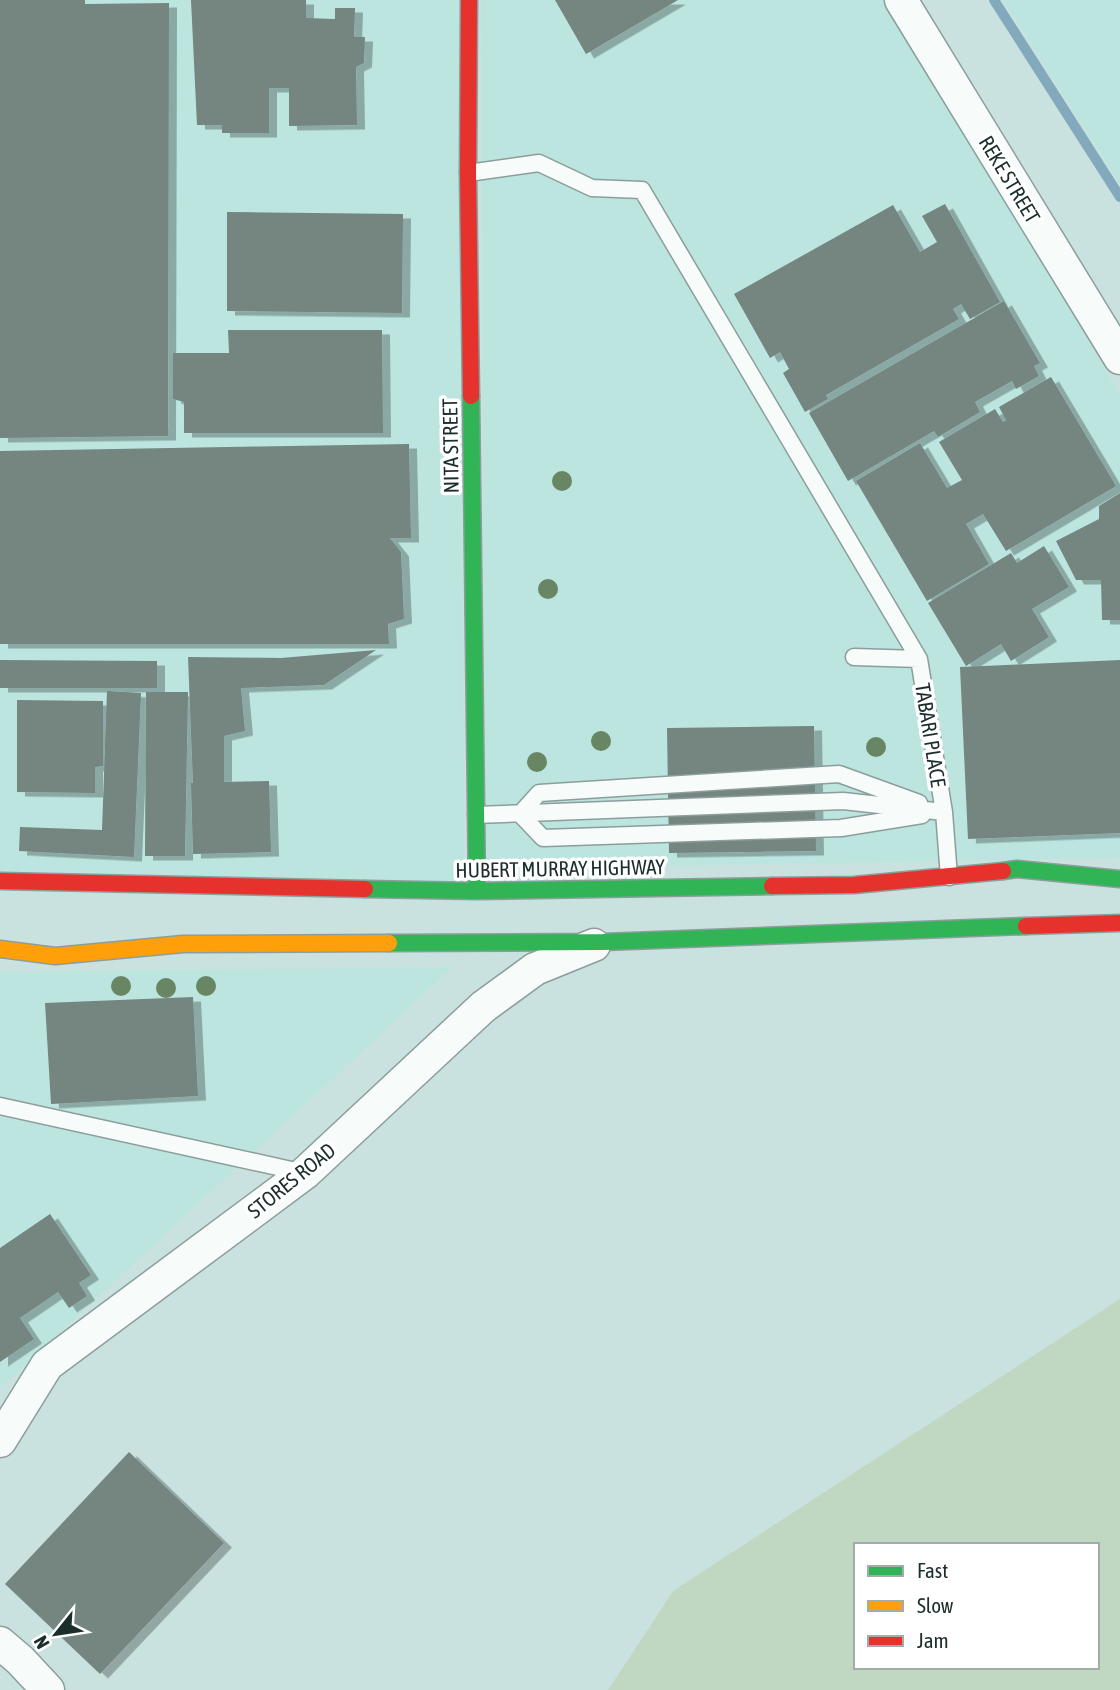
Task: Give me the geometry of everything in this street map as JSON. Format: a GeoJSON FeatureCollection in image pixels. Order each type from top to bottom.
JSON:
{"type":"FeatureCollection","features":[{"type":"Feature","properties":{"kind":"main road","name":"NITA STREET"},"geometry":{"type":"LineString","coordinates":[[469,0],[468,173],[477,891]]}},
{"type":"Feature","properties":{"kind":"main road","name":"HUBERT MURRAY HIGHWAY"},"geometry":{"type":"LineString","coordinates":[[0,881],[477,891],[854,885],[1017,869],[1120,879]]}},
{"type":"Feature","properties":{"kind":"main road"},"geometry":{"type":"LineString","coordinates":[[0,949],[55,956],[183,944],[603,942],[1120,923]]}},
{"type":"Feature","properties":{"kind":"street","name":"REKE STREET"},"geometry":{"type":"LineString","coordinates":[[901,0],[1120,358]]}},
{"type":"Feature","properties":{"kind":"street","name":"STORES ROAD"},"geometry":{"type":"LineString","coordinates":[[0,1441],[47,1365],[305,1173],[483,1007],[535,969],[603,942]]}},
{"type":"Feature","properties":{"kind":"street"},"geometry":{"type":"LineString","coordinates":[[0,1643],[48,1690]]}},
{"type":"Feature","properties":{"kind":"lane"},"geometry":{"type":"LineString","coordinates":[[468,173],[539,163],[592,188],[642,190],[919,659]]}},
{"type":"Feature","properties":{"kind":"lane","name":"TABARI PLACE"},"geometry":{"type":"LineString","coordinates":[[854,657],[919,659],[944,811],[949,877]]}},
{"type":"Feature","properties":{"kind":"lane"},"geometry":{"type":"LineString","coordinates":[[520,814],[539,793],[839,774],[944,811]]}},
{"type":"Feature","properties":{"kind":"lane"},"geometry":{"type":"LineString","coordinates":[[476,815],[843,801],[944,811]]}},
{"type":"Feature","properties":{"kind":"lane"},"geometry":{"type":"LineString","coordinates":[[520,814],[543,838],[841,828],[944,811]]}},
{"type":"Feature","properties":{"kind":"lane"},"geometry":{"type":"LineString","coordinates":[[0,1106],[305,1173]]}},
{"type":"Feature","properties":{"kind":"shaded area"},"geometry":{"type":"Polygon","coordinates":[[[0,0],[460,0],[464,888],[0,881],[0,0]]]}},
{"type":"Feature","properties":{"kind":"shaded area"},"geometry":{"type":"Polygon","coordinates":[[[481,0],[891,0],[1120,396],[1120,858],[484,869],[481,0]]]}},
{"type":"Feature","properties":{"kind":"shaded area"},"geometry":{"type":"Polygon","coordinates":[[[1003,0],[1120,0],[1120,184],[1003,0]]]}},
{"type":"Feature","properties":{"kind":"shaded area"},"geometry":{"type":"Polygon","coordinates":[[[453,967],[0,1388],[0,972],[453,967]]]}},
{"type":"Feature","properties":{"kind":"green space"},"geometry":{"type":"Polygon","coordinates":[[[1120,1299],[1120,1690],[608,1690],[673,1591],[1120,1299]]]}},
{"type":"Feature","properties":{"kind":"building"},"geometry":{"type":"Polygon","coordinates":[[[0,0],[85,0],[85,4],[169,3],[168,436],[0,438],[0,0]]]}},
{"type":"Feature","properties":{"kind":"building"},"geometry":{"type":"Polygon","coordinates":[[[191,0],[306,0],[306,18],[335,19],[335,8],[355,8],[354,37],[365,37],[364,63],[356,67],[357,125],[289,126],[289,88],[269,88],[269,133],[222,133],[222,125],[197,125],[191,0]]]}},
{"type":"Feature","properties":{"kind":"building"},"geometry":{"type":"Polygon","coordinates":[[[555,0],[678,0],[586,54],[555,0]]]}},
{"type":"Feature","properties":{"kind":"building"},"geometry":{"type":"Polygon","coordinates":[[[945,204],[1000,302],[970,319],[961,304],[953,309],[959,319],[826,395],[828,399],[805,412],[783,373],[789,369],[780,352],[770,358],[734,294],[893,205],[920,252],[937,242],[922,216],[945,204]]]}},
{"type":"Feature","properties":{"kind":"building"},"geometry":{"type":"Polygon","coordinates":[[[227,212],[403,214],[402,313],[227,311],[227,212]]]}},
{"type":"Feature","properties":{"kind":"building"},"geometry":{"type":"Polygon","coordinates":[[[1004,301],[1040,363],[1034,366],[1039,376],[1016,389],[1012,381],[975,402],[980,412],[938,437],[934,431],[848,481],[809,413],[1004,301]]]}},
{"type":"Feature","properties":{"kind":"building"},"geometry":{"type":"Polygon","coordinates":[[[228,330],[382,330],[383,433],[184,433],[184,402],[173,399],[173,353],[229,353],[228,330]]]}},
{"type":"Feature","properties":{"kind":"building"},"geometry":{"type":"Polygon","coordinates":[[[1051,377],[1116,486],[1006,551],[983,514],[966,524],[989,564],[927,601],[856,481],[920,443],[947,488],[962,480],[939,442],[995,409],[1003,422],[1006,420],[999,407],[1051,377]]]}},
{"type":"Feature","properties":{"kind":"building"},"geometry":{"type":"Polygon","coordinates":[[[409,444],[411,538],[390,538],[401,552],[404,619],[388,624],[389,644],[0,644],[0,451],[409,444]]]}},
{"type":"Feature","properties":{"kind":"building"},"geometry":{"type":"Polygon","coordinates":[[[1120,493],[1120,620],[1102,620],[1101,580],[1076,580],[1056,541],[1099,519],[1099,506],[1120,493]]]}},
{"type":"Feature","properties":{"kind":"building"},"geometry":{"type":"Polygon","coordinates":[[[1044,546],[1069,587],[1032,609],[1049,637],[1011,661],[1001,644],[966,666],[928,603],[1011,553],[1017,563],[1044,546]]]}},
{"type":"Feature","properties":{"kind":"building"},"geometry":{"type":"Polygon","coordinates":[[[376,650],[324,685],[241,688],[245,731],[224,736],[224,782],[269,781],[271,852],[193,854],[188,657],[281,658],[376,650]]]}},
{"type":"Feature","properties":{"kind":"building"},"geometry":{"type":"Polygon","coordinates":[[[0,660],[157,661],[157,688],[0,688],[0,660]]]}},
{"type":"Feature","properties":{"kind":"building"},"geometry":{"type":"Polygon","coordinates":[[[1120,660],[1120,833],[968,839],[960,667],[1120,660]]]}},
{"type":"Feature","properties":{"kind":"building"},"geometry":{"type":"Polygon","coordinates":[[[107,691],[141,693],[134,857],[19,851],[20,827],[102,830],[107,691]]]}},
{"type":"Feature","properties":{"kind":"building"},"geometry":{"type":"Polygon","coordinates":[[[146,692],[188,692],[185,856],[145,856],[146,692]]]}},
{"type":"Feature","properties":{"kind":"building"},"geometry":{"type":"Polygon","coordinates":[[[17,700],[103,701],[103,766],[95,767],[95,793],[17,792],[17,700]]]}},
{"type":"Feature","properties":{"kind":"building"},"geometry":{"type":"Polygon","coordinates":[[[814,726],[816,851],[669,853],[667,728],[814,726]]]}},
{"type":"Feature","properties":{"kind":"building"},"geometry":{"type":"Polygon","coordinates":[[[193,997],[198,1096],[51,1104],[45,1003],[193,997]]]}},
{"type":"Feature","properties":{"kind":"building"},"geometry":{"type":"Polygon","coordinates":[[[50,1214],[91,1275],[79,1283],[87,1296],[69,1308],[58,1292],[20,1318],[34,1339],[0,1362],[0,1248],[50,1214]]]}},
{"type":"Feature","properties":{"kind":"building"},"geometry":{"type":"Polygon","coordinates":[[[129,1452],[224,1543],[100,1674],[5,1584],[129,1452]]]}},
{"type":"Feature","properties":{"kind":"waterway"},"geometry":{"type":"LineString","coordinates":[[994,0],[1120,197]]}},
{"type":"Feature","properties":{"kind":"traffic: fast"},"geometry":{"type":"LineString","coordinates":[[471,396],[477,891]]}},
{"type":"Feature","properties":{"kind":"traffic: fast"},"geometry":{"type":"LineString","coordinates":[[1003,871],[1017,869],[1120,879]]}},
{"type":"Feature","properties":{"kind":"traffic: fast"},"geometry":{"type":"LineString","coordinates":[[365,889],[477,891],[772,886]]}},
{"type":"Feature","properties":{"kind":"traffic: fast"},"geometry":{"type":"LineString","coordinates":[[389,943],[603,942],[1026,926]]}},
{"type":"Feature","properties":{"kind":"traffic: slow"},"geometry":{"type":"LineString","coordinates":[[0,949],[55,956],[183,944],[389,943]]}},
{"type":"Feature","properties":{"kind":"traffic: jam"},"geometry":{"type":"LineString","coordinates":[[469,0],[471,396]]}},
{"type":"Feature","properties":{"kind":"traffic: jam"},"geometry":{"type":"LineString","coordinates":[[772,886],[854,885],[1003,871]]}},
{"type":"Feature","properties":{"kind":"traffic: jam"},"geometry":{"type":"LineString","coordinates":[[0,881],[365,889]]}},
{"type":"Feature","properties":{"kind":"traffic: jam"},"geometry":{"type":"LineString","coordinates":[[1026,926],[1120,923]]}}]}
